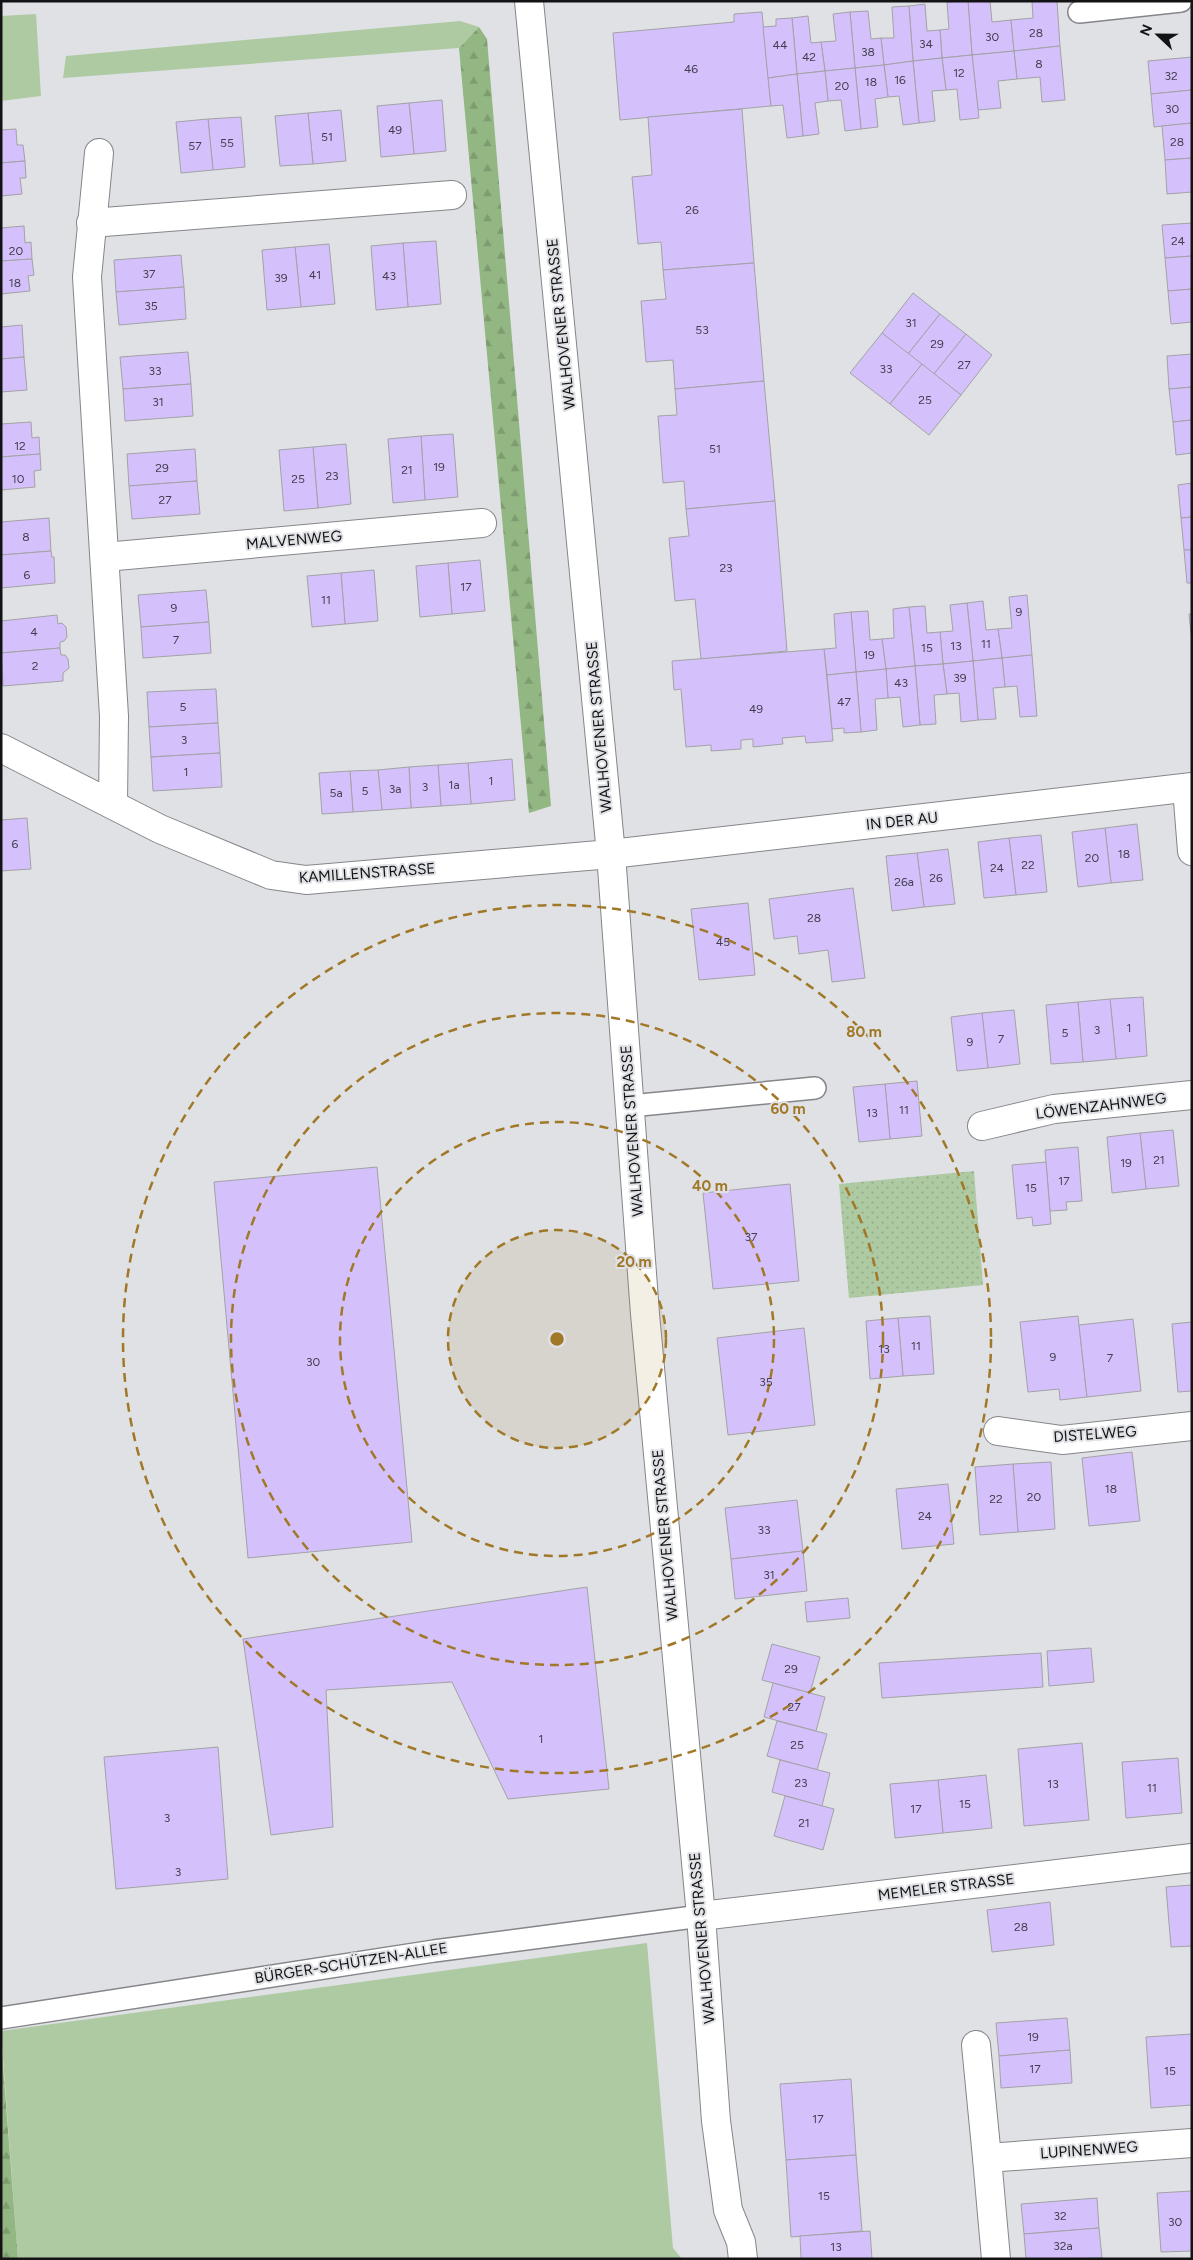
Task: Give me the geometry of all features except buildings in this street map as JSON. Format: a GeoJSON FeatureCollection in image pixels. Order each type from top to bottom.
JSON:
{"type":"FeatureCollection","features":[{"type":"Feature","properties":{"kind":"street","name":"WALHOVENER STRASSE"},"geometry":{"type":"LineString","coordinates":[[529,1],[611,854],[645,1314],[701,1916],[716,2121],[728,2210],[741,2242],[743,2259]]}},
{"type":"Feature","properties":{"kind":"street"},"geometry":{"type":"LineString","coordinates":[[99,153],[86,277],[114,716],[113,804]]}},
{"type":"Feature","properties":{"kind":"street"},"geometry":{"type":"LineString","coordinates":[[91,223],[452,194]]}},
{"type":"Feature","properties":{"kind":"street","name":"MALVENWEG"},"geometry":{"type":"LineString","coordinates":[[105,556],[482,523]]}},
{"type":"Feature","properties":{"kind":"street","name":"KAMILLENSTRASSE"},"geometry":{"type":"LineString","coordinates":[[1,748],[160,829],[271,875],[306,880],[611,854]]}},
{"type":"Feature","properties":{"kind":"street","name":"IN DER AU"},"geometry":{"type":"LineString","coordinates":[[611,854],[1189,787]]}},
{"type":"Feature","properties":{"kind":"street"},"geometry":{"type":"LineString","coordinates":[[1189,787],[1192,851]]}},
{"type":"Feature","properties":{"kind":"street","name":"LÖWENZAHNWEG"},"geometry":{"type":"LineString","coordinates":[[982,1126],[1054,1109],[1192,1095]]}},
{"type":"Feature","properties":{"kind":"street","name":"DISTELWEG"},"geometry":{"type":"LineString","coordinates":[[998,1431],[1062,1440],[1192,1426]]}},
{"type":"Feature","properties":{"kind":"street","name":"MEMELER STRASSE"},"geometry":{"type":"LineString","coordinates":[[701,1916],[1192,1858]]}},
{"type":"Feature","properties":{"kind":"street"},"geometry":{"type":"LineString","coordinates":[[976,2045],[996,2259]]}},
{"type":"Feature","properties":{"kind":"street","name":"LUPINENWEG"},"geometry":{"type":"LineString","coordinates":[[987,2158],[1192,2143]]}},
{"type":"Feature","properties":{"kind":"lane"},"geometry":{"type":"LineString","coordinates":[[1079,12],[1181,1]]}},
{"type":"Feature","properties":{"kind":"lane"},"geometry":{"type":"LineString","coordinates":[[630,1106],[816,1088]]}},
{"type":"Feature","properties":{"kind":"lane","name":"BÜRGER-SCHÜTZEN-ALLEE"},"geometry":{"type":"LineString","coordinates":[[1,2018],[424,1952],[701,1916]]}},
{"type":"Feature","properties":{"kind":"green space"},"geometry":{"type":"Polygon","coordinates":[[[36,14],[41,96],[1,101],[1,16],[36,14]]]}},
{"type":"Feature","properties":{"kind":"green space"},"geometry":{"type":"Polygon","coordinates":[[[460,21],[479,27],[459,48],[63,78],[66,56],[460,21]]]}},
{"type":"Feature","properties":{"kind":"green space"},"geometry":{"type":"Polygon","coordinates":[[[479,27],[487,39],[551,806],[529,813],[459,48],[479,27]]]}},
{"type":"Feature","properties":{"kind":"green space"},"geometry":{"type":"Polygon","coordinates":[[[974,1171],[983,1285],[849,1298],[839,1184],[974,1171]]]}},
{"type":"Feature","properties":{"kind":"green space"},"geometry":{"type":"Polygon","coordinates":[[[647,1943],[673,2248],[682,2259],[18,2259],[1,2031],[647,1943]]]}},
{"type":"Feature","properties":{"kind":"green space"},"geometry":{"type":"Polygon","coordinates":[[[1,2039],[18,2259],[1,2259],[1,2039]]]}}]}
